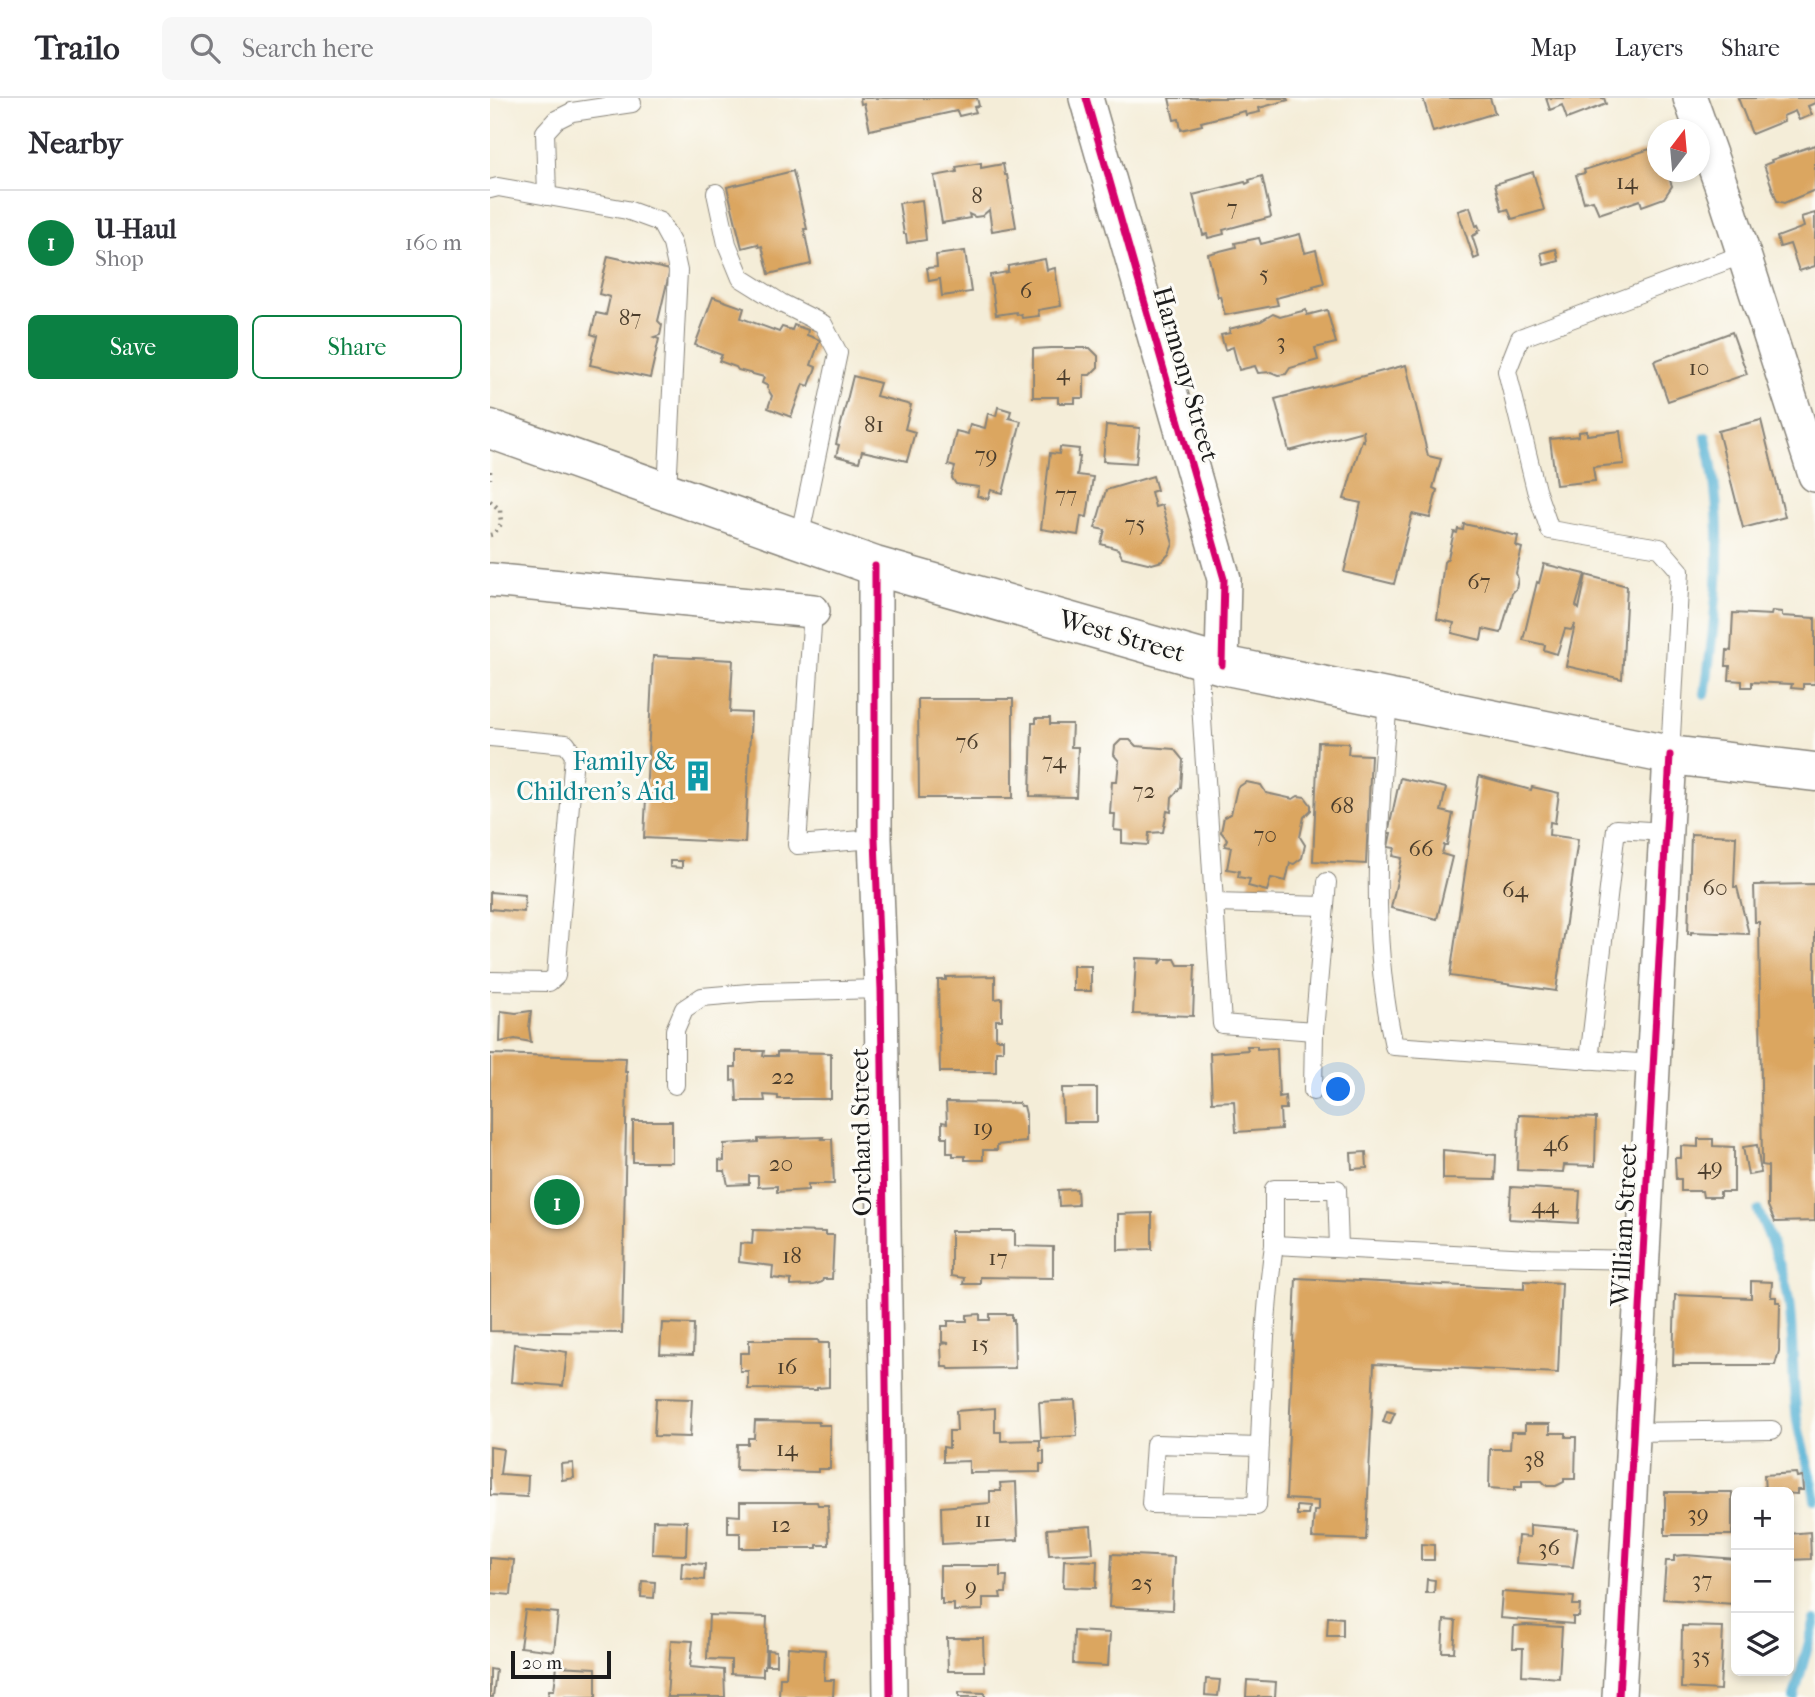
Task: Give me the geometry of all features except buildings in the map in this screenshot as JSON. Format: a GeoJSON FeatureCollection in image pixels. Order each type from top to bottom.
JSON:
{"type":"FeatureCollection","features":[{"type":"Feature","properties":{"kind":"main road","name":"West Street"},"geometry":{"type":"LineString","coordinates":[[490,429],[875,566],[1210,662],[1670,755],[1815,772]]}},
{"type":"Feature","properties":{"kind":"street","name":"Harmony Street"},"geometry":{"type":"LineString","coordinates":[[1086,98],[1224,579],[1210,662]]}},
{"type":"Feature","properties":{"kind":"street"},"geometry":{"type":"LineString","coordinates":[[1690,98],[1744,254],[1815,475]]}},
{"type":"Feature","properties":{"kind":"street","name":"Orchard Street"},"geometry":{"type":"LineString","coordinates":[[875,566],[876,839],[881,989],[890,1697]]}},
{"type":"Feature","properties":{"kind":"street"},"geometry":{"type":"LineString","coordinates":[[490,580],[813,611]]}},
{"type":"Feature","properties":{"kind":"street","name":"William Street"},"geometry":{"type":"LineString","coordinates":[[1619,1697],[1670,755]]}},
{"type":"Feature","properties":{"kind":"lane"},"geometry":{"type":"LineString","coordinates":[[547,196],[545,132],[556,120],[572,112],[632,103]]}},
{"type":"Feature","properties":{"kind":"lane"},"geometry":{"type":"LineString","coordinates":[[490,189],[498,187],[627,210],[660,222],[672,244],[678,271],[667,491]]}},
{"type":"Feature","properties":{"kind":"lane"},"geometry":{"type":"LineString","coordinates":[[716,193],[727,244],[741,278],[781,303],[823,324],[838,353],[799,539]]}},
{"type":"Feature","properties":{"kind":"lane"},"geometry":{"type":"LineString","coordinates":[[1670,755],[1680,571],[1660,548],[1550,530],[1536,489],[1507,372],[1520,338],[1744,254]]}},
{"type":"Feature","properties":{"kind":"lane"},"geometry":{"type":"LineString","coordinates":[[813,611],[797,845],[876,839]]}},
{"type":"Feature","properties":{"kind":"lane"},"geometry":{"type":"LineString","coordinates":[[1210,662],[1214,904],[1222,1024],[1314,1031]]}},
{"type":"Feature","properties":{"kind":"lane"},"geometry":{"type":"LineString","coordinates":[[1388,699],[1377,882],[1379,946],[1387,1014],[1394,1046],[1653,1064]]}},
{"type":"Feature","properties":{"kind":"lane"},"geometry":{"type":"LineString","coordinates":[[490,737],[566,744],[574,755],[556,976],[549,982],[490,981]]}},
{"type":"Feature","properties":{"kind":"lane"},"geometry":{"type":"LineString","coordinates":[[1589,1060],[1616,828],[1666,832]]}},
{"type":"Feature","properties":{"kind":"lane"},"geometry":{"type":"LineString","coordinates":[[1313,1091],[1314,1031],[1327,882]]}},
{"type":"Feature","properties":{"kind":"lane"},"geometry":{"type":"LineString","coordinates":[[1214,904],[1325,906]]}},
{"type":"Feature","properties":{"kind":"lane"},"geometry":{"type":"LineString","coordinates":[[675,1085],[675,1030],[684,1009],[702,997],[760,992],[881,989]]}},
{"type":"Feature","properties":{"kind":"lane"},"geometry":{"type":"LineString","coordinates":[[1260,1447],[1155,1444],[1152,1504],[1257,1506],[1269,1283],[1274,1245],[1274,1189],[1337,1189],[1339,1247]]}},
{"type":"Feature","properties":{"kind":"lane"},"geometry":{"type":"LineString","coordinates":[[1274,1245],[1531,1258],[1643,1260]]}},
{"type":"Feature","properties":{"kind":"lane"},"geometry":{"type":"LineString","coordinates":[[1633,1432],[1772,1430]]}},
{"type":"Feature","properties":{"kind":"path"},"geometry":{"type":"LineString","coordinates":[[490,480],[492,471]]}},
{"type":"Feature","properties":{"kind":"path"},"geometry":{"type":"LineString","coordinates":[[490,501],[500,510],[501,524],[494,534],[490,535]]}},
{"type":"Feature","properties":{"kind":"waterway"},"geometry":{"type":"LineString","coordinates":[[1705,694],[1718,565],[1716,501],[1706,437]]}},
{"type":"Feature","properties":{"kind":"waterway"},"geometry":{"type":"LineString","coordinates":[[1758,1211],[1777,1256],[1787,1291],[1797,1420],[1815,1499]]}},
{"type":"Feature","properties":{"kind":"waterway"},"geometry":{"type":"LineString","coordinates":[[1794,1697],[1815,1620]]}},
{"type":"Feature","properties":{"kind":"cycle path"},"geometry":{"type":"LineString","coordinates":[[1086,98],[1224,579],[1222,665]]}},
{"type":"Feature","properties":{"kind":"cycle path"},"geometry":{"type":"LineString","coordinates":[[875,566],[875,839],[881,989],[890,1697]]}},
{"type":"Feature","properties":{"kind":"cycle path"},"geometry":{"type":"LineString","coordinates":[[1619,1697],[1670,755]]}},
{"type":"Feature","properties":{"kind":"place","name":"Family & Children's Aid"},"geometry":{"type":"Point","coordinates":[698,776]}},
{"type":"Feature","properties":{"kind":"place","name":"U-Haul"},"geometry":{"type":"Point","coordinates":[557,1202]}}]}
